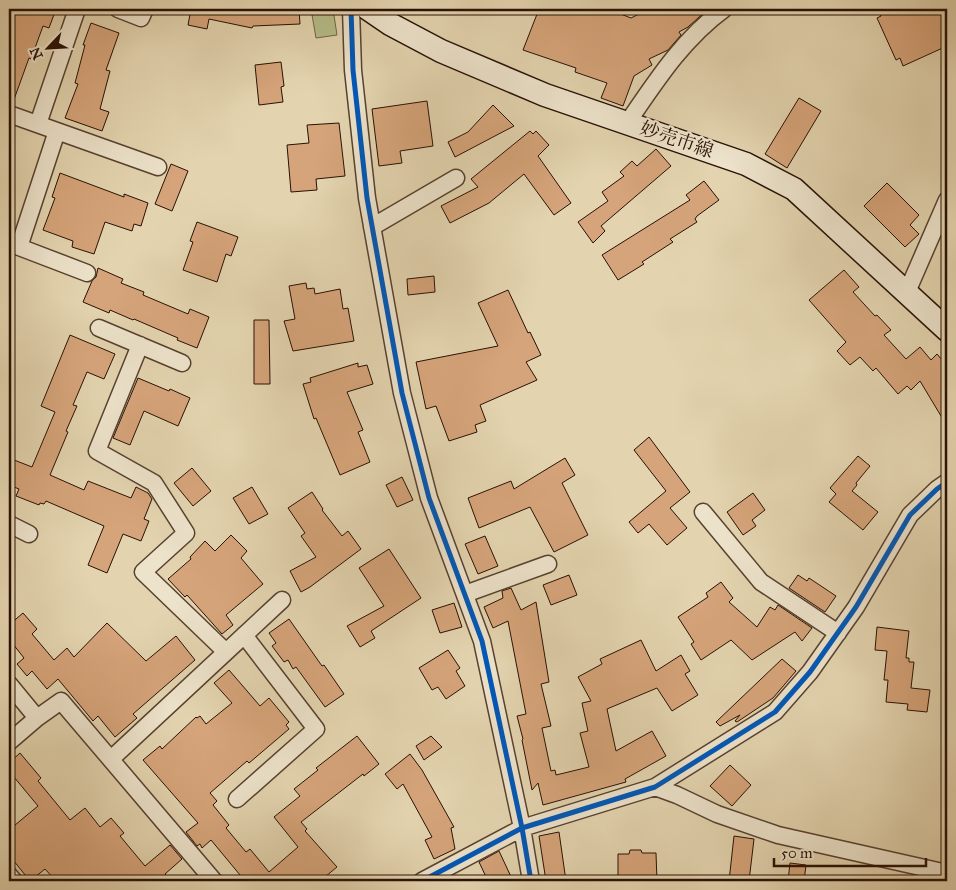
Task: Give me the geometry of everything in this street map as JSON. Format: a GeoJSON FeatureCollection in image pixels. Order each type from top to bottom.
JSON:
{"type":"FeatureCollection","features":[{"type":"Feature","properties":{"kind":"main road","name":"妙売市線"},"geometry":{"type":"LineString","coordinates":[[368,9],[390,24],[441,51],[545,95],[746,164],[794,189],[947,330]]}},
{"type":"Feature","properties":{"kind":"street"},"geometry":{"type":"LineString","coordinates":[[38,124],[77,9]]}},
{"type":"Feature","properties":{"kind":"street"},"geometry":{"type":"LineString","coordinates":[[118,9],[141,18],[145,9]]}},
{"type":"Feature","properties":{"kind":"street"},"geometry":{"type":"LineString","coordinates":[[351,9],[353,70],[367,198],[402,393],[429,498],[482,641],[522,828],[531,881]]}},
{"type":"Feature","properties":{"kind":"street"},"geometry":{"type":"LineString","coordinates":[[628,122],[669,62],[706,22],[724,9]]}},
{"type":"Feature","properties":{"kind":"street"},"geometry":{"type":"LineString","coordinates":[[9,114],[158,167]]}},
{"type":"Feature","properties":{"kind":"street"},"geometry":{"type":"LineString","coordinates":[[57,131],[19,247],[87,273]]}},
{"type":"Feature","properties":{"kind":"street"},"geometry":{"type":"LineString","coordinates":[[372,226],[456,178]]}},
{"type":"Feature","properties":{"kind":"street"},"geometry":{"type":"LineString","coordinates":[[907,292],[947,200]]}},
{"type":"Feature","properties":{"kind":"street"},"geometry":{"type":"LineString","coordinates":[[99,328],[182,363]]}},
{"type":"Feature","properties":{"kind":"street"},"geometry":{"type":"LineString","coordinates":[[140,345],[97,451],[154,483],[186,533],[143,572],[226,652]]}},
{"type":"Feature","properties":{"kind":"street"},"geometry":{"type":"LineString","coordinates":[[422,881],[522,828],[655,787],[775,712],[810,672],[856,607],[910,515],[947,482]]}},
{"type":"Feature","properties":{"kind":"street"},"geometry":{"type":"LineString","coordinates":[[704,512],[761,582],[838,633]]}},
{"type":"Feature","properties":{"kind":"street"},"geometry":{"type":"LineString","coordinates":[[9,524],[29,534]]}},
{"type":"Feature","properties":{"kind":"street"},"geometry":{"type":"LineString","coordinates":[[465,594],[548,564]]}},
{"type":"Feature","properties":{"kind":"street"},"geometry":{"type":"LineString","coordinates":[[111,759],[282,600]]}},
{"type":"Feature","properties":{"kind":"street"},"geometry":{"type":"LineString","coordinates":[[237,799],[316,729],[244,635]]}},
{"type":"Feature","properties":{"kind":"street"},"geometry":{"type":"LineString","coordinates":[[9,684],[37,718]]}},
{"type":"Feature","properties":{"kind":"street"},"geometry":{"type":"LineString","coordinates":[[9,742],[37,718],[61,701],[214,881]]}},
{"type":"Feature","properties":{"kind":"street"},"geometry":{"type":"LineString","coordinates":[[655,787],[717,814],[778,835],[947,873]]}},
{"type":"Feature","properties":{"kind":"street"},"geometry":{"type":"LineString","coordinates":[[9,875],[14,881]]}},
{"type":"Feature","properties":{"kind":"green space"},"geometry":{"type":"Polygon","coordinates":[[[311,9],[333,9],[337,35],[316,38],[311,9]]]}},
{"type":"Feature","properties":{"kind":"building"},"geometry":{"type":"Polygon","coordinates":[[[9,9],[56,9],[49,28],[43,26],[12,105],[9,104],[9,29],[14,15],[9,13],[9,9]]]}},
{"type":"Feature","properties":{"kind":"building"},"geometry":{"type":"Polygon","coordinates":[[[191,9],[299,9],[300,24],[253,26],[252,28],[209,19],[207,29],[188,25],[191,9]]]}},
{"type":"Feature","properties":{"kind":"building"},"geometry":{"type":"Polygon","coordinates":[[[539,9],[608,9],[631,18],[649,9],[708,9],[688,27],[679,32],[681,35],[668,50],[649,59],[652,65],[634,76],[623,106],[601,98],[607,83],[575,72],[576,68],[523,50],[539,9]]]}},
{"type":"Feature","properties":{"kind":"building"},"geometry":{"type":"Polygon","coordinates":[[[877,9],[947,9],[947,46],[903,66],[900,58],[896,60],[877,18],[881,16],[877,9]]]}},
{"type":"Feature","properties":{"kind":"building"},"geometry":{"type":"Polygon","coordinates":[[[91,23],[119,33],[106,70],[110,71],[100,109],[109,112],[102,131],[65,118],[78,84],[75,83],[85,45],[83,45],[91,23]]]}},
{"type":"Feature","properties":{"kind":"building"},"geometry":{"type":"Polygon","coordinates":[[[281,62],[284,86],[281,87],[283,102],[259,105],[255,65],[281,62]]]}},
{"type":"Feature","properties":{"kind":"building"},"geometry":{"type":"Polygon","coordinates":[[[799,98],[821,111],[787,168],[765,154],[799,98]]]}},
{"type":"Feature","properties":{"kind":"building"},"geometry":{"type":"Polygon","coordinates":[[[427,101],[433,146],[400,151],[402,163],[379,166],[372,109],[427,101]]]}},
{"type":"Feature","properties":{"kind":"building"},"geometry":{"type":"Polygon","coordinates":[[[493,105],[514,126],[455,157],[448,142],[468,132],[493,105]]]}},
{"type":"Feature","properties":{"kind":"building"},"geometry":{"type":"Polygon","coordinates":[[[339,123],[345,176],[316,179],[317,190],[291,192],[287,145],[309,143],[307,125],[339,123]]]}},
{"type":"Feature","properties":{"kind":"building"},"geometry":{"type":"Polygon","coordinates":[[[530,131],[533,134],[536,131],[549,145],[538,156],[571,203],[554,215],[524,174],[489,203],[450,223],[441,206],[478,187],[471,179],[530,131]]]}},
{"type":"Feature","properties":{"kind":"building"},"geometry":{"type":"Polygon","coordinates":[[[656,149],[671,166],[601,226],[605,231],[593,243],[578,222],[608,201],[602,192],[624,176],[620,172],[632,161],[637,166],[656,149]]]}},
{"type":"Feature","properties":{"kind":"building"},"geometry":{"type":"Polygon","coordinates":[[[171,164],[188,171],[172,211],[155,204],[171,164]]]}},
{"type":"Feature","properties":{"kind":"building"},"geometry":{"type":"Polygon","coordinates":[[[60,173],[124,197],[124,194],[148,203],[141,226],[134,224],[132,231],[105,222],[94,254],[72,247],[73,241],[43,230],[55,198],[52,197],[60,173]]]}},
{"type":"Feature","properties":{"kind":"building"},"geometry":{"type":"Polygon","coordinates":[[[704,181],[719,200],[697,216],[695,219],[697,222],[670,239],[673,242],[642,262],[644,264],[618,280],[602,255],[690,200],[686,195],[704,181]]]}},
{"type":"Feature","properties":{"kind":"building"},"geometry":{"type":"Polygon","coordinates":[[[887,183],[919,215],[910,225],[919,234],[905,247],[864,206],[887,183]]]}},
{"type":"Feature","properties":{"kind":"building"},"geometry":{"type":"Polygon","coordinates":[[[197,222],[238,237],[231,256],[226,254],[217,282],[183,270],[193,242],[190,241],[197,222]]]}},
{"type":"Feature","properties":{"kind":"building"},"geometry":{"type":"Polygon","coordinates":[[[98,268],[123,279],[121,283],[144,292],[143,295],[188,314],[190,309],[209,317],[197,348],[134,319],[110,310],[109,313],[83,302],[92,281],[96,277],[98,268]]]}},
{"type":"Feature","properties":{"kind":"building"},"geometry":{"type":"Polygon","coordinates":[[[844,270],[859,287],[853,292],[891,330],[884,335],[906,359],[920,347],[931,360],[937,354],[947,366],[947,426],[920,381],[911,390],[907,386],[898,394],[876,368],[873,371],[860,357],[850,365],[837,351],[846,342],[809,300],[844,270]]]}},
{"type":"Feature","properties":{"kind":"building"},"geometry":{"type":"Polygon","coordinates":[[[434,276],[435,292],[408,295],[407,279],[434,276]]]}},
{"type":"Feature","properties":{"kind":"building"},"geometry":{"type":"Polygon","coordinates":[[[306,283],[307,289],[314,288],[315,294],[340,289],[343,309],[348,308],[354,341],[293,351],[284,321],[295,319],[289,286],[306,283]]]}},
{"type":"Feature","properties":{"kind":"building"},"geometry":{"type":"Polygon","coordinates":[[[508,290],[528,333],[530,332],[541,355],[526,362],[537,380],[480,405],[486,421],[475,425],[477,432],[449,441],[436,406],[426,409],[416,362],[498,346],[478,303],[508,290]]]}},
{"type":"Feature","properties":{"kind":"building"},"geometry":{"type":"Polygon","coordinates":[[[254,320],[269,320],[270,384],[254,384],[254,320]]]}},
{"type":"Feature","properties":{"kind":"building"},"geometry":{"type":"Polygon","coordinates":[[[70,335],[115,354],[104,379],[87,372],[73,405],[77,406],[66,431],[68,432],[50,475],[84,490],[88,481],[131,498],[136,487],[148,493],[152,499],[144,519],[149,521],[141,541],[123,534],[107,573],[88,565],[104,526],[46,501],[44,504],[40,503],[39,505],[16,496],[19,489],[9,485],[9,458],[32,467],[55,412],[41,406],[70,335]]]}},
{"type":"Feature","properties":{"kind":"building"},"geometry":{"type":"Polygon","coordinates":[[[358,363],[358,367],[367,365],[373,384],[347,392],[363,430],[358,432],[370,462],[340,475],[316,418],[314,419],[303,384],[311,382],[310,378],[358,363]]]}},
{"type":"Feature","properties":{"kind":"building"},"geometry":{"type":"Polygon","coordinates":[[[138,378],[190,398],[178,426],[144,411],[130,445],[113,438],[138,378]]]}},
{"type":"Feature","properties":{"kind":"building"},"geometry":{"type":"Polygon","coordinates":[[[649,437],[690,492],[670,508],[687,528],[667,545],[649,524],[638,533],[629,522],[666,491],[634,450],[649,437]]]}},
{"type":"Feature","properties":{"kind":"building"},"geometry":{"type":"Polygon","coordinates":[[[858,456],[870,466],[852,491],[878,512],[863,530],[829,502],[836,494],[830,488],[858,456]]]}},
{"type":"Feature","properties":{"kind":"building"},"geometry":{"type":"Polygon","coordinates":[[[565,458],[575,475],[562,483],[588,535],[554,552],[530,507],[479,528],[468,498],[511,481],[514,489],[565,458]]]}},
{"type":"Feature","properties":{"kind":"building"},"geometry":{"type":"Polygon","coordinates":[[[192,468],[211,491],[193,506],[174,483],[192,468]]]}},
{"type":"Feature","properties":{"kind":"building"},"geometry":{"type":"Polygon","coordinates":[[[402,477],[413,500],[397,507],[386,485],[402,477]]]}},
{"type":"Feature","properties":{"kind":"building"},"geometry":{"type":"Polygon","coordinates":[[[252,487],[268,514],[249,524],[233,498],[252,487]]]}},
{"type":"Feature","properties":{"kind":"building"},"geometry":{"type":"Polygon","coordinates":[[[312,492],[322,510],[342,536],[348,531],[361,549],[301,592],[290,571],[316,557],[301,536],[305,533],[288,508],[312,492]]]}},
{"type":"Feature","properties":{"kind":"building"},"geometry":{"type":"Polygon","coordinates":[[[753,493],[765,510],[752,520],[756,526],[743,535],[727,512],[753,493]]]}},
{"type":"Feature","properties":{"kind":"building"},"geometry":{"type":"Polygon","coordinates":[[[231,535],[247,551],[241,558],[263,584],[226,615],[233,625],[222,634],[187,595],[185,597],[168,579],[191,559],[190,557],[205,541],[215,551],[231,535]]]}},
{"type":"Feature","properties":{"kind":"building"},"geometry":{"type":"Polygon","coordinates":[[[485,536],[498,566],[478,574],[465,544],[485,536]]]}},
{"type":"Feature","properties":{"kind":"building"},"geometry":{"type":"Polygon","coordinates":[[[389,549],[421,598],[371,631],[375,638],[360,647],[347,626],[384,606],[359,568],[389,549]]]}},
{"type":"Feature","properties":{"kind":"building"},"geometry":{"type":"Polygon","coordinates":[[[569,575],[577,595],[551,605],[543,585],[569,575]]]}},
{"type":"Feature","properties":{"kind":"building"},"geometry":{"type":"Polygon","coordinates":[[[798,575],[807,581],[809,578],[836,596],[825,612],[789,588],[798,575]]]}},
{"type":"Feature","properties":{"kind":"building"},"geometry":{"type":"Polygon","coordinates":[[[721,582],[733,598],[729,602],[757,627],[770,607],[775,610],[778,605],[812,628],[802,641],[795,632],[752,660],[731,640],[701,660],[691,644],[694,642],[678,617],[708,597],[706,593],[721,582]]]}},
{"type":"Feature","properties":{"kind":"building"},"geometry":{"type":"Polygon","coordinates":[[[511,588],[521,610],[536,602],[549,682],[541,684],[551,726],[542,728],[551,771],[555,770],[556,775],[589,767],[580,733],[588,731],[582,703],[591,701],[578,677],[602,664],[600,659],[641,640],[656,671],[681,655],[690,671],[685,674],[698,695],[672,711],[657,688],[607,709],[616,751],[652,731],[666,756],[625,779],[626,782],[543,805],[538,783],[532,790],[517,716],[526,714],[508,621],[493,628],[484,607],[503,598],[502,591],[511,588]]]}},
{"type":"Feature","properties":{"kind":"building"},"geometry":{"type":"Polygon","coordinates":[[[454,603],[462,627],[440,633],[432,610],[454,603]]]}},
{"type":"Feature","properties":{"kind":"building"},"geometry":{"type":"Polygon","coordinates":[[[23,613],[37,629],[32,634],[54,660],[67,648],[74,657],[107,623],[146,661],[176,636],[195,660],[133,714],[137,718],[115,737],[98,716],[93,721],[58,679],[47,689],[32,671],[27,676],[17,664],[24,658],[9,639],[9,625],[23,613]]]}},
{"type":"Feature","properties":{"kind":"building"},"geometry":{"type":"Polygon","coordinates":[[[289,619],[344,694],[325,707],[296,667],[293,669],[288,660],[284,662],[272,646],[276,643],[269,633],[289,619]]]}},
{"type":"Feature","properties":{"kind":"building"},"geometry":{"type":"Polygon","coordinates":[[[877,627],[909,631],[906,658],[909,658],[909,662],[914,662],[911,688],[930,690],[927,712],[907,710],[908,704],[886,702],[888,680],[884,680],[887,651],[875,650],[877,627]]]}},
{"type":"Feature","properties":{"kind":"building"},"geometry":{"type":"Polygon","coordinates":[[[448,650],[460,668],[456,671],[465,686],[446,699],[438,687],[432,690],[419,668],[448,650]]]}},
{"type":"Feature","properties":{"kind":"building"},"geometry":{"type":"Polygon","coordinates":[[[782,659],[796,671],[773,698],[737,722],[735,721],[740,715],[720,726],[716,722],[782,659]]]}},
{"type":"Feature","properties":{"kind":"building"},"geometry":{"type":"Polygon","coordinates":[[[229,670],[260,706],[269,698],[289,722],[286,725],[289,729],[249,763],[247,761],[210,793],[217,801],[213,805],[229,825],[226,828],[246,852],[250,849],[269,872],[298,847],[274,817],[300,796],[294,789],[318,770],[316,768],[357,736],[379,764],[364,776],[363,774],[301,822],[307,829],[305,831],[337,867],[320,881],[245,881],[211,840],[202,848],[200,844],[197,846],[186,832],[198,823],[143,760],[160,746],[162,749],[196,717],[200,716],[206,724],[232,703],[214,683],[229,670]]]}},
{"type":"Feature","properties":{"kind":"building"},"geometry":{"type":"Polygon","coordinates":[[[431,736],[442,747],[424,760],[416,746],[431,736]]]}},
{"type":"Feature","properties":{"kind":"building"},"geometry":{"type":"Polygon","coordinates":[[[20,753],[41,778],[38,781],[70,820],[85,808],[100,827],[111,818],[124,833],[120,836],[145,866],[170,845],[182,859],[165,874],[172,881],[56,881],[45,869],[30,881],[9,855],[9,830],[38,806],[9,771],[9,763],[20,753]]]}},
{"type":"Feature","properties":{"kind":"building"},"geometry":{"type":"Polygon","coordinates":[[[410,754],[422,770],[454,827],[451,828],[455,849],[434,859],[425,840],[432,837],[403,784],[397,789],[385,774],[410,754]]]}},
{"type":"Feature","properties":{"kind":"building"},"geometry":{"type":"Polygon","coordinates":[[[730,765],[751,785],[732,806],[710,786],[730,765]]]}},
{"type":"Feature","properties":{"kind":"building"},"geometry":{"type":"Polygon","coordinates":[[[559,832],[566,881],[546,881],[539,836],[559,832]]]}},
{"type":"Feature","properties":{"kind":"building"},"geometry":{"type":"Polygon","coordinates":[[[734,836],[754,839],[749,881],[729,881],[734,836]]]}},
{"type":"Feature","properties":{"kind":"building"},"geometry":{"type":"Polygon","coordinates":[[[630,850],[641,850],[642,853],[656,853],[657,881],[618,881],[618,854],[629,854],[630,850]]]}},
{"type":"Feature","properties":{"kind":"building"},"geometry":{"type":"Polygon","coordinates":[[[499,851],[513,881],[488,881],[479,862],[499,851]]]}},
{"type":"Feature","properties":{"kind":"building"},"geometry":{"type":"Polygon","coordinates":[[[790,863],[806,865],[804,881],[788,881],[790,863]]]}},
{"type":"Feature","properties":{"kind":"cycle path"},"geometry":{"type":"LineString","coordinates":[[351,9],[353,70],[367,198],[402,393],[429,498],[482,641],[522,828],[531,881]]}},
{"type":"Feature","properties":{"kind":"cycle path"},"geometry":{"type":"LineString","coordinates":[[422,881],[522,828],[655,787],[775,712],[810,672],[856,607],[910,515],[947,482]]}}]}
